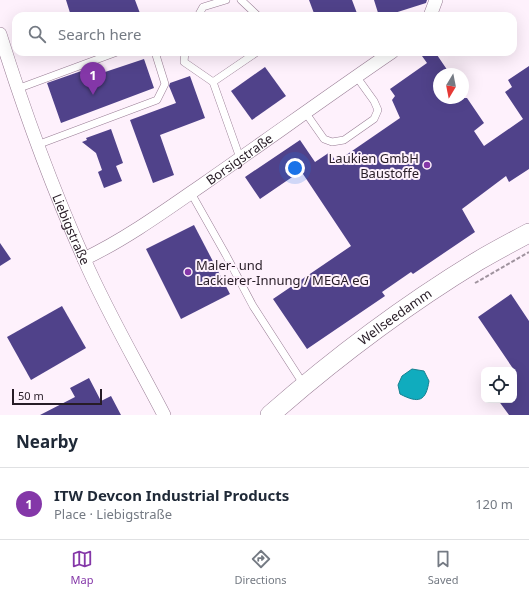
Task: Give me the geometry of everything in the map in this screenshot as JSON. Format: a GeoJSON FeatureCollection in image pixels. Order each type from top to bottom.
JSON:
{"type":"FeatureCollection","features":[{"type":"Feature","properties":{"kind":"main road","name":"Wellseedamm"},"geometry":{"type":"LineString","coordinates":[[270,415],[304,385],[365,338],[479,261],[529,232]]}},
{"type":"Feature","properties":{"kind":"street"},"geometry":{"type":"LineString","coordinates":[[432,12],[436,0]]}},
{"type":"Feature","properties":{"kind":"street","name":"Liebigstraße"},"geometry":{"type":"LineString","coordinates":[[0,34],[37,145],[84,259],[106,306],[164,415]]}},
{"type":"Feature","properties":{"kind":"street","name":"Borsigstraße"},"geometry":{"type":"LineString","coordinates":[[84,259],[108,247],[191,192],[386,56]]}},
{"type":"Feature","properties":{"kind":"lane"},"geometry":{"type":"LineString","coordinates":[[200,12],[203,6],[226,0]]}},
{"type":"Feature","properties":{"kind":"lane"},"geometry":{"type":"LineString","coordinates":[[241,0],[254,12]]}},
{"type":"Feature","properties":{"kind":"lane"},"geometry":{"type":"LineString","coordinates":[[17,88],[106,56]]}},
{"type":"Feature","properties":{"kind":"lane"},"geometry":{"type":"LineString","coordinates":[[37,145],[157,100],[165,84],[156,56]]}},
{"type":"Feature","properties":{"kind":"lane"},"geometry":{"type":"LineString","coordinates":[[185,56],[184,62],[213,82],[240,158]]}},
{"type":"Feature","properties":{"kind":"lane"},"geometry":{"type":"LineString","coordinates":[[213,82],[251,56]]}},
{"type":"Feature","properties":{"kind":"lane"},"geometry":{"type":"LineString","coordinates":[[305,112],[324,138],[332,142],[344,140],[374,119],[378,110],[374,101],[356,76]]}},
{"type":"Feature","properties":{"kind":"lane"},"geometry":{"type":"LineString","coordinates":[[191,192],[252,306],[304,385]]}},
{"type":"Feature","properties":{"kind":"path"},"geometry":{"type":"LineString","coordinates":[[470,285],[529,252]]}},
{"type":"Feature","properties":{"kind":"water"},"geometry":{"type":"Polygon","coordinates":[[[412,369],[424,371],[429,381],[424,397],[417,400],[400,394],[398,385],[402,376],[412,369]]]}},
{"type":"Feature","properties":{"kind":"building"},"geometry":{"type":"Polygon","coordinates":[[[66,0],[135,0],[140,12],[70,12],[66,0]]]}},
{"type":"Feature","properties":{"kind":"building"},"geometry":{"type":"Polygon","coordinates":[[[309,0],[352,0],[356,12],[314,12],[309,0]]]}},
{"type":"Feature","properties":{"kind":"building"},"geometry":{"type":"Polygon","coordinates":[[[374,0],[427,0],[426,3],[398,12],[378,12],[374,0]]]}},
{"type":"Feature","properties":{"kind":"building"},"geometry":{"type":"Polygon","coordinates":[[[422,56],[438,56],[446,68],[433,68],[433,104],[469,104],[469,101],[484,123],[474,131],[484,146],[523,119],[505,92],[512,87],[508,80],[529,66],[529,169],[509,182],[506,176],[462,209],[475,232],[413,274],[411,272],[382,292],[385,296],[307,349],[273,299],[351,246],[301,171],[260,199],[245,177],[300,140],[315,162],[330,152],[336,162],[400,118],[392,100],[395,96],[390,89],[427,63],[422,56]]]}},
{"type":"Feature","properties":{"kind":"building"},"geometry":{"type":"Polygon","coordinates":[[[144,59],[154,88],[61,123],[47,83],[90,68],[93,76],[144,59]]]}},
{"type":"Feature","properties":{"kind":"building"},"geometry":{"type":"Polygon","coordinates":[[[265,67],[286,96],[252,120],[231,91],[265,67]]]}},
{"type":"Feature","properties":{"kind":"building"},"geometry":{"type":"Polygon","coordinates":[[[190,76],[205,118],[160,135],[174,175],[153,183],[130,120],[176,103],[169,86],[170,83],[190,76]]]}},
{"type":"Feature","properties":{"kind":"building"},"geometry":{"type":"Polygon","coordinates":[[[111,129],[123,163],[116,166],[122,181],[104,188],[98,172],[102,170],[96,153],[82,142],[87,140],[86,138],[111,129]]]}},
{"type":"Feature","properties":{"kind":"building","name":"Maler- und Lackierer-Innung / MEGA eG"},"geometry":{"type":"Polygon","coordinates":[[[194,225],[230,294],[181,319],[146,249],[194,225]]]}},
{"type":"Feature","properties":{"kind":"building"},"geometry":{"type":"Polygon","coordinates":[[[0,243],[11,259],[0,266],[0,243]]]}},
{"type":"Feature","properties":{"kind":"building"},"geometry":{"type":"Polygon","coordinates":[[[511,294],[529,321],[529,415],[509,415],[500,403],[517,403],[517,367],[512,367],[478,317],[511,294]]]}},
{"type":"Feature","properties":{"kind":"building"},"geometry":{"type":"Polygon","coordinates":[[[62,306],[86,348],[31,380],[7,337],[62,306]]]}},
{"type":"Feature","properties":{"kind":"building"},"geometry":{"type":"Polygon","coordinates":[[[89,378],[101,401],[111,396],[121,415],[40,415],[75,397],[70,388],[89,378]]]}},
{"type":"Feature","properties":{"kind":"place","name":"ITW Devcon Industrial Products"},"geometry":{"type":"Point","coordinates":[93,95]}},
{"type":"Feature","properties":{"kind":"place","name":"Laukien GmbH Baustoffe"},"geometry":{"type":"Point","coordinates":[427,165]}},
{"type":"Feature","properties":{"kind":"place","name":"Maler- und Lackierer-Innung / MEGA eG"},"geometry":{"type":"Point","coordinates":[188,272]}}]}
